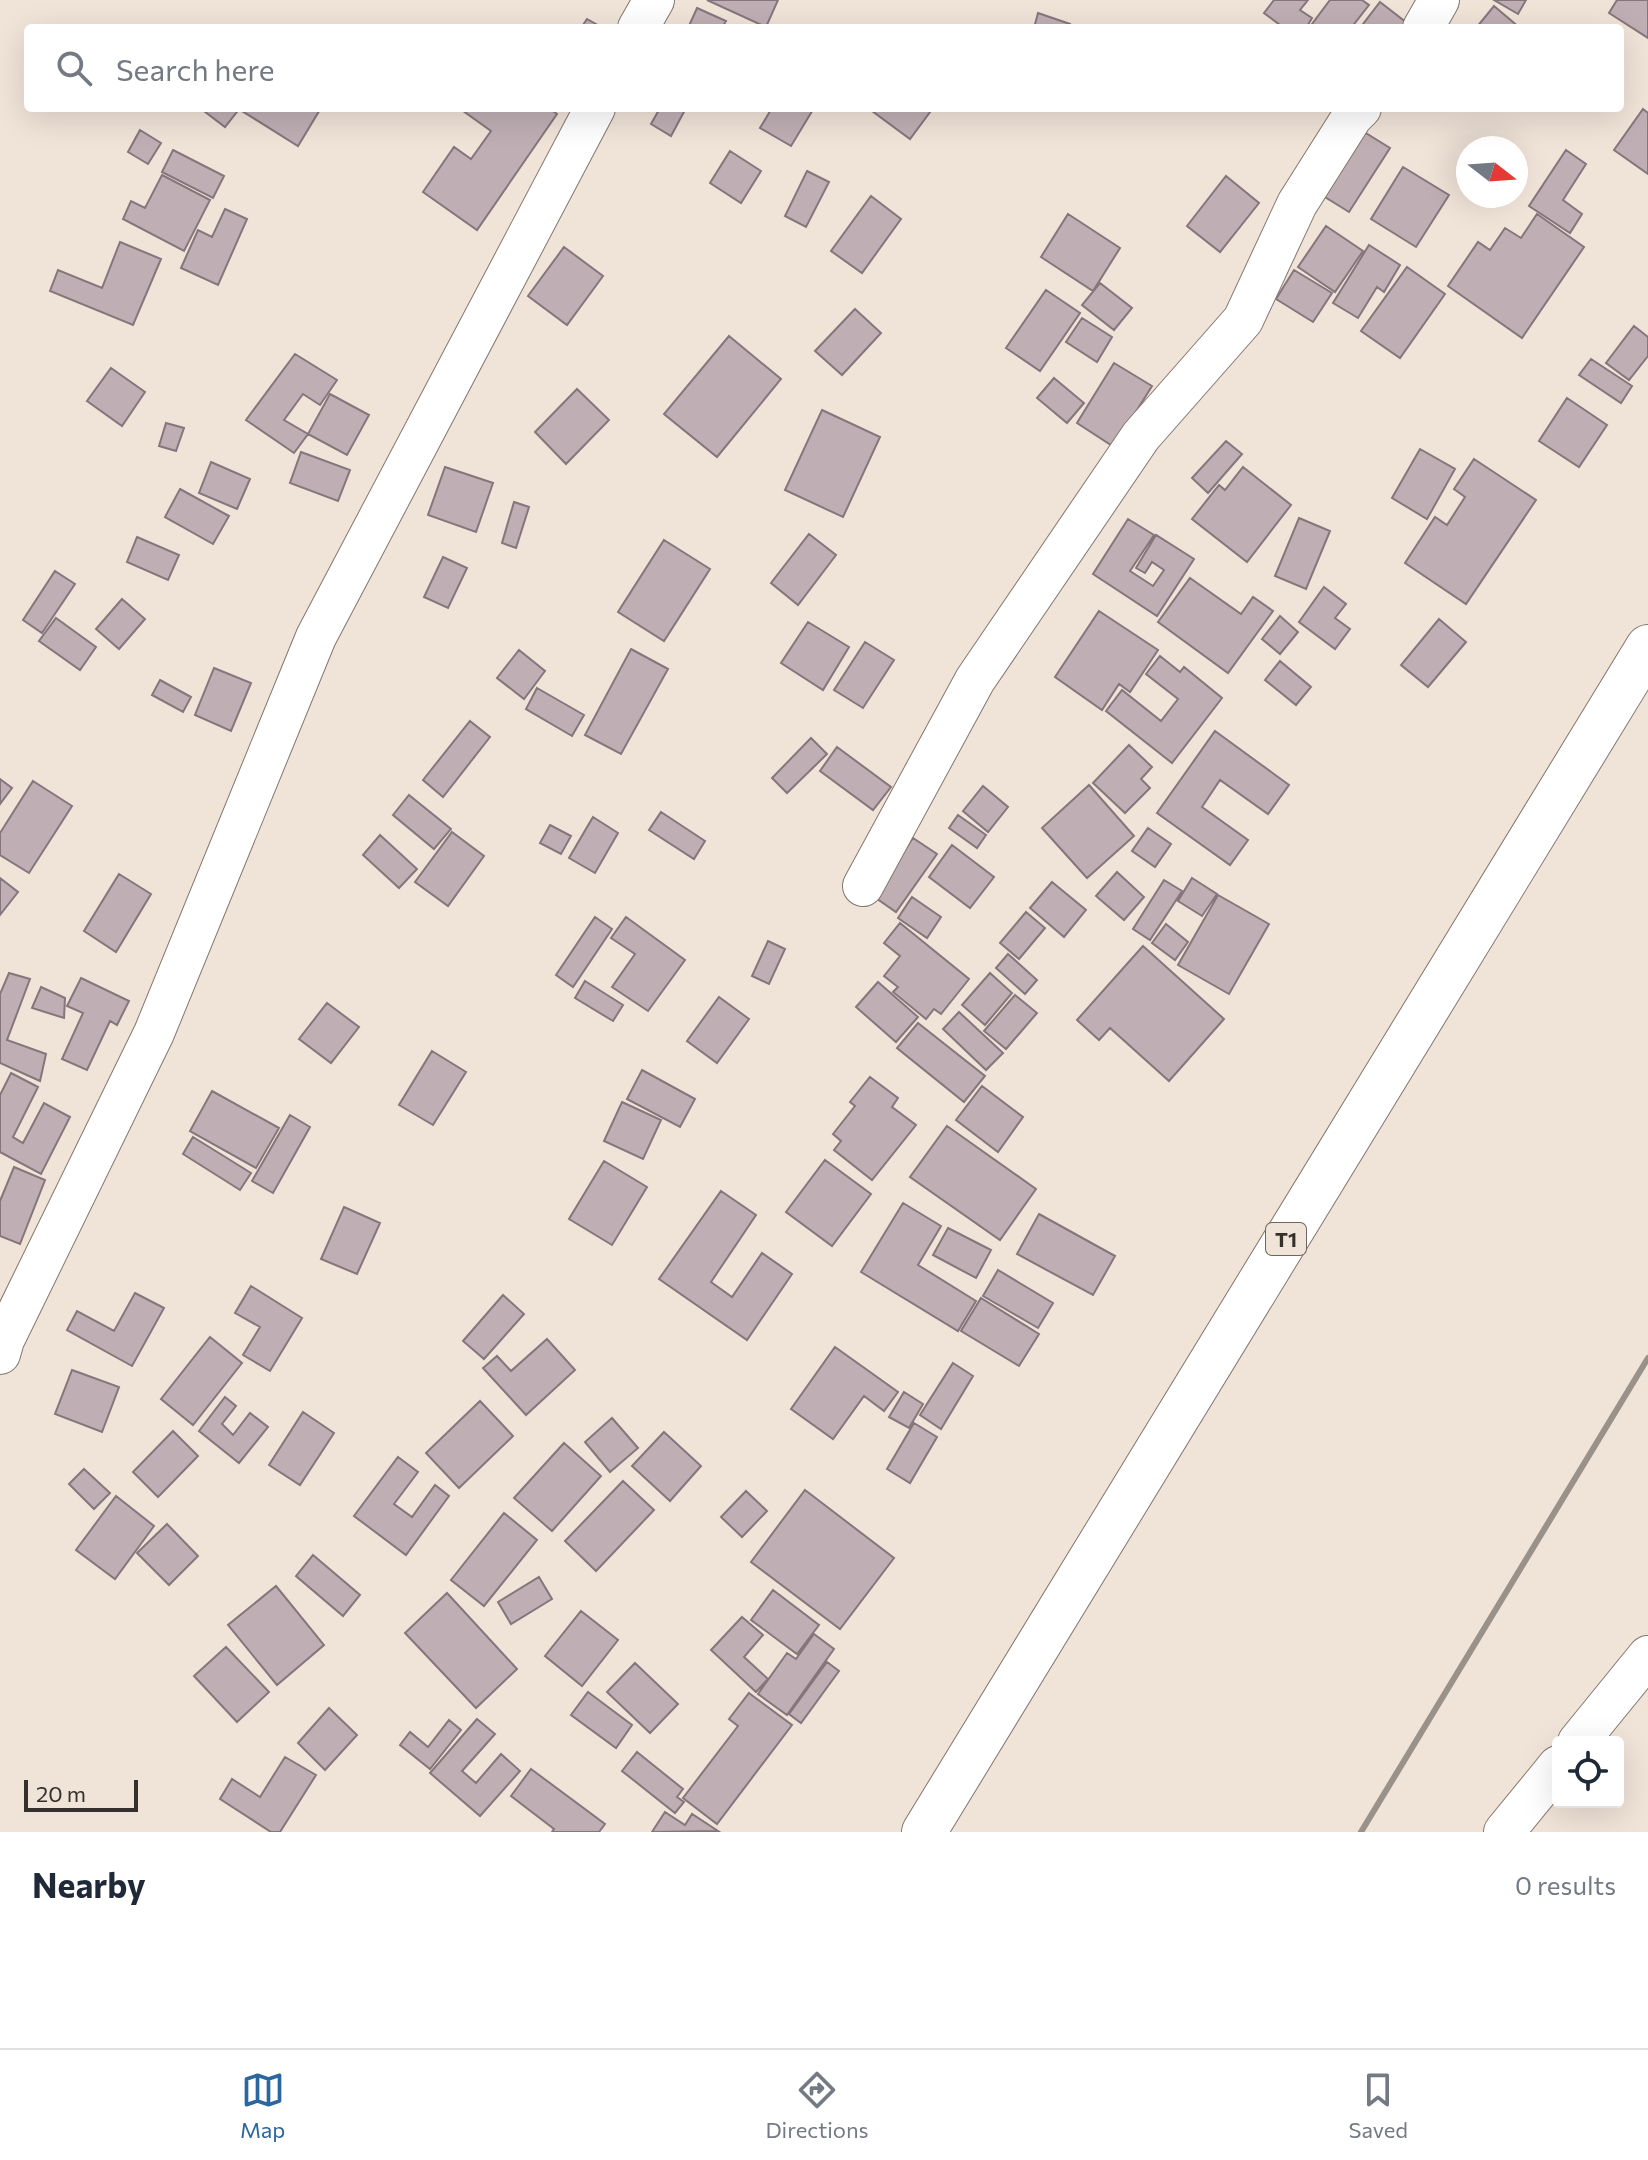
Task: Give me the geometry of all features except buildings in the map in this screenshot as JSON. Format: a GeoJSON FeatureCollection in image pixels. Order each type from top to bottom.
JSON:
{"type":"FeatureCollection","features":[{"type":"Feature","properties":{"kind":"highway","name":"T1"},"geometry":{"type":"LineString","coordinates":[[924,1832],[1648,647]]}},
{"type":"Feature","properties":{"kind":"street"},"geometry":{"type":"LineString","coordinates":[[640,24],[654,0]]}},
{"type":"Feature","properties":{"kind":"street"},"geometry":{"type":"LineString","coordinates":[[1425,24],[1439,0]]}},
{"type":"Feature","properties":{"kind":"street"},"geometry":{"type":"LineString","coordinates":[[0,1354],[4,1340],[154,1033],[316,637],[593,112]]}},
{"type":"Feature","properties":{"kind":"street"},"geometry":{"type":"LineString","coordinates":[[863,886],[975,680],[1141,436],[1243,320],[1297,204],[1357,112]]}},
{"type":"Feature","properties":{"kind":"street"},"geometry":{"type":"LineString","coordinates":[[1583,1736],[1648,1656]]}},
{"type":"Feature","properties":{"kind":"street"},"geometry":{"type":"LineString","coordinates":[[1504,1832],[1552,1773]]}},
{"type":"Feature","properties":{"kind":"railway"},"geometry":{"type":"LineString","coordinates":[[1361,1832],[1648,1358]]}}]}
